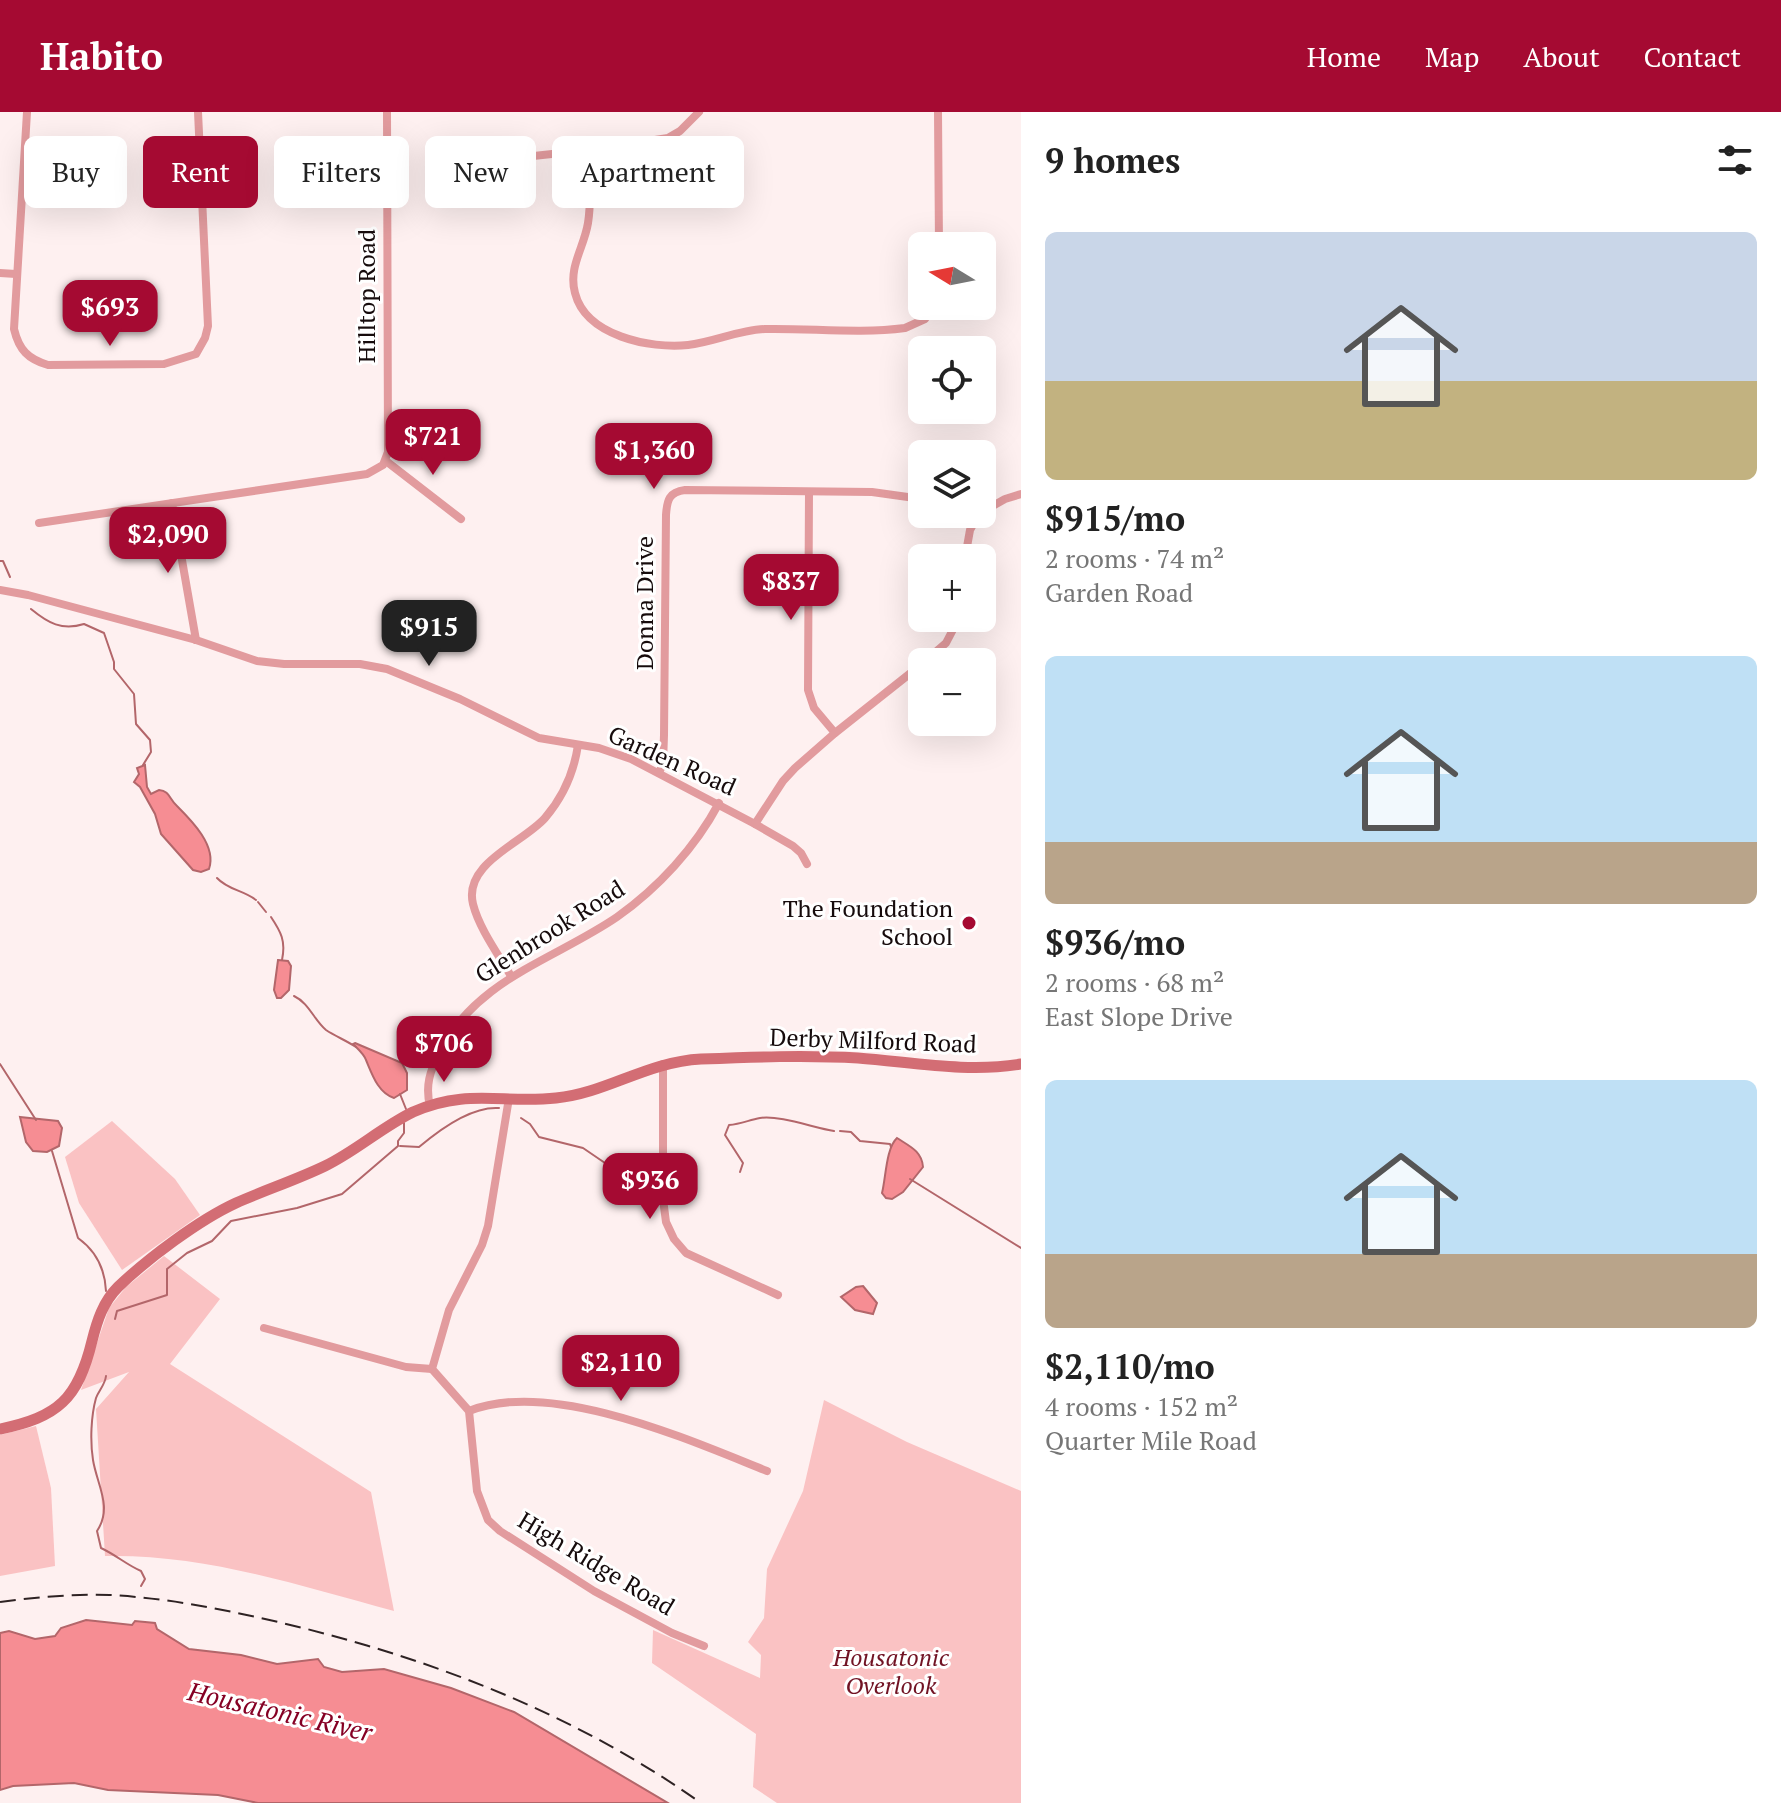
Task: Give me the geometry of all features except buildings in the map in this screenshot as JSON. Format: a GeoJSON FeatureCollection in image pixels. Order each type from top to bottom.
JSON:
{"type":"FeatureCollection","features":[{"type":"Feature","properties":{"kind":"main road","name":"Derby Milford Road"},"geometry":{"type":"LineString","coordinates":[[0,1429],[42,1418],[63,1403],[81,1378],[105,1303],[128,1278],[170,1246],[223,1209],[325,1166],[398,1120],[430,1106],[476,1097],[568,1096],[663,1064],[703,1059],[822,1056],[959,1067],[1021,1064]]}},
{"type":"Feature","properties":{"kind":"street"},"geometry":{"type":"LineString","coordinates":[[27,112],[14,329],[21,350],[33,361],[48,365],[164,364],[196,354],[208,326],[198,112]]}},
{"type":"Feature","properties":{"kind":"street","name":"Hilltop Road"},"geometry":{"type":"LineString","coordinates":[[386,461],[387,112]]}},
{"type":"Feature","properties":{"kind":"street"},"geometry":{"type":"LineString","coordinates":[[671,136],[699,112]]}},
{"type":"Feature","properties":{"kind":"street"},"geometry":{"type":"LineString","coordinates":[[938,112],[939,232]]}},
{"type":"Feature","properties":{"kind":"street"},"geometry":{"type":"LineString","coordinates":[[588,208],[588,219],[575,263],[574,287],[583,311],[608,331],[644,342],[672,345],[697,344],[762,329],[899,329],[923,320]]}},
{"type":"Feature","properties":{"kind":"street"},"geometry":{"type":"LineString","coordinates":[[0,273],[16,274]]}},
{"type":"Feature","properties":{"kind":"street"},"geometry":{"type":"LineString","coordinates":[[39,523],[367,474],[376,471],[386,461],[461,519]]}},
{"type":"Feature","properties":{"kind":"street","name":"Donna Drive"},"geometry":{"type":"LineString","coordinates":[[659,773],[663,763],[664,735],[668,498],[685,490],[872,492],[908,497]]}},
{"type":"Feature","properties":{"kind":"street"},"geometry":{"type":"LineString","coordinates":[[809,492],[808,690],[814,708],[835,733]]}},
{"type":"Feature","properties":{"kind":"street"},"geometry":{"type":"LineString","coordinates":[[996,504],[1021,494]]}},
{"type":"Feature","properties":{"kind":"street"},"geometry":{"type":"LineString","coordinates":[[172,503],[196,640]]}},
{"type":"Feature","properties":{"kind":"street","name":"Garden Road"},"geometry":{"type":"LineString","coordinates":[[0,590],[196,640],[267,663],[375,666],[441,690],[528,733],[612,752],[659,773],[793,846],[807,864]]}},
{"type":"Feature","properties":{"kind":"street"},"geometry":{"type":"LineString","coordinates":[[940,648],[952,632]]}},
{"type":"Feature","properties":{"kind":"street"},"geometry":{"type":"LineString","coordinates":[[755,824],[783,781],[835,733],[908,675]]}},
{"type":"Feature","properties":{"kind":"street"},"geometry":{"type":"LineString","coordinates":[[511,976],[476,913],[473,887],[483,868],[529,833],[555,804],[569,780],[578,745]]}},
{"type":"Feature","properties":{"kind":"street","name":"Glenbrook Road"},"geometry":{"type":"LineString","coordinates":[[430,1106],[428,1078],[450,1033],[477,1002],[511,976],[589,934],[637,901],[679,860],[702,832],[719,803]]}},
{"type":"Feature","properties":{"kind":"street"},"geometry":{"type":"LineString","coordinates":[[663,1064],[663,1199],[666,1222],[674,1239],[686,1253],[778,1295]]}},
{"type":"Feature","properties":{"kind":"street"},"geometry":{"type":"LineString","coordinates":[[432,1369],[449,1310],[482,1245],[488,1226],[509,1098]]}},
{"type":"Feature","properties":{"kind":"street"},"geometry":{"type":"LineString","coordinates":[[264,1328],[406,1367],[432,1369],[469,1411],[510,1401],[533,1400],[563,1405],[642,1425],[767,1471]]}},
{"type":"Feature","properties":{"kind":"street","name":"High Ridge Road"},"geometry":{"type":"LineString","coordinates":[[469,1411],[477,1491],[488,1520],[500,1531],[594,1591],[672,1633],[704,1646]]}},
{"type":"Feature","properties":{"kind":"green space"},"geometry":{"type":"Polygon","coordinates":[[[112,1121],[175,1179],[200,1215],[122,1270],[79,1203],[65,1157],[112,1121]]]}},
{"type":"Feature","properties":{"kind":"green space"},"geometry":{"type":"Polygon","coordinates":[[[164,1256],[220,1299],[170,1364],[371,1492],[394,1611],[215,1566],[179,1560],[105,1556],[96,1409],[129,1372],[81,1390],[109,1308],[126,1287],[164,1256]]]}},
{"type":"Feature","properties":{"kind":"green space","name":"Housatonic Overlook"},"geometry":{"type":"Polygon","coordinates":[[[824,1400],[907,1442],[1021,1491],[1021,1803],[777,1803],[753,1787],[756,1734],[652,1663],[653,1630],[760,1678],[761,1655],[748,1642],[764,1618],[767,1569],[803,1491],[824,1400]]]}},
{"type":"Feature","properties":{"kind":"green space"},"geometry":{"type":"Polygon","coordinates":[[[36,1426],[51,1488],[55,1566],[0,1576],[0,1435],[36,1426]]]}},
{"type":"Feature","properties":{"kind":"water"},"geometry":{"type":"Polygon","coordinates":[[[145,765],[147,787],[151,794],[159,790],[165,792],[202,834],[211,860],[209,869],[201,872],[193,870],[161,834],[155,814],[134,782],[139,774],[137,768],[145,765]]]}},
{"type":"Feature","properties":{"kind":"water"},"geometry":{"type":"Polygon","coordinates":[[[278,960],[288,961],[291,966],[289,990],[281,998],[277,998],[274,990],[278,960]]]}},
{"type":"Feature","properties":{"kind":"water"},"geometry":{"type":"Polygon","coordinates":[[[355,1043],[402,1063],[407,1073],[407,1090],[394,1098],[388,1096],[376,1082],[355,1043]]]}},
{"type":"Feature","properties":{"kind":"water"},"geometry":{"type":"Polygon","coordinates":[[[20,1117],[58,1121],[62,1128],[59,1146],[47,1152],[33,1151],[26,1142],[20,1117]]]}},
{"type":"Feature","properties":{"kind":"water"},"geometry":{"type":"Polygon","coordinates":[[[897,1138],[917,1153],[923,1167],[903,1192],[892,1199],[882,1193],[888,1156],[897,1138]]]}},
{"type":"Feature","properties":{"kind":"water"},"geometry":{"type":"Polygon","coordinates":[[[863,1286],[877,1303],[873,1314],[855,1310],[841,1297],[863,1286]]]}},
{"type":"Feature","properties":{"kind":"water","name":"Housatonic River"},"geometry":{"type":"Polygon","coordinates":[[[86,1620],[132,1625],[135,1621],[155,1623],[157,1629],[189,1649],[241,1655],[277,1664],[318,1659],[324,1667],[342,1672],[384,1669],[451,1688],[514,1712],[668,1803],[258,1803],[218,1795],[108,1790],[74,1783],[13,1786],[0,1790],[0,1633],[9,1631],[35,1639],[55,1636],[61,1628],[86,1620]]]}},
{"type":"Feature","properties":{"kind":"waterway"},"geometry":{"type":"LineString","coordinates":[[0,561],[3,561],[10,577]]}},
{"type":"Feature","properties":{"kind":"waterway"},"geometry":{"type":"LineString","coordinates":[[31,609],[56,624],[69,627],[84,624],[104,633],[114,669],[134,694],[136,724],[150,740],[151,752],[143,765]]}},
{"type":"Feature","properties":{"kind":"waterway"},"geometry":{"type":"LineString","coordinates":[[217,878],[256,900]]}},
{"type":"Feature","properties":{"kind":"waterway"},"geometry":{"type":"LineString","coordinates":[[258,902],[266,912]]}},
{"type":"Feature","properties":{"kind":"waterway"},"geometry":{"type":"LineString","coordinates":[[271,917],[282,937],[282,960]]}},
{"type":"Feature","properties":{"kind":"waterway"},"geometry":{"type":"LineString","coordinates":[[294,996],[304,1003],[326,1030],[356,1047]]}},
{"type":"Feature","properties":{"kind":"waterway"},"geometry":{"type":"LineString","coordinates":[[0,1064],[36,1120]]}},
{"type":"Feature","properties":{"kind":"waterway"},"geometry":{"type":"LineString","coordinates":[[400,1094],[406,1109]]}},
{"type":"Feature","properties":{"kind":"waterway"},"geometry":{"type":"LineString","coordinates":[[400,1146],[419,1147],[467,1115],[499,1108]]}},
{"type":"Feature","properties":{"kind":"waterway"},"geometry":{"type":"LineString","coordinates":[[521,1118],[530,1124],[539,1137],[583,1148],[605,1163],[654,1162]]}},
{"type":"Feature","properties":{"kind":"waterway"},"geometry":{"type":"LineString","coordinates":[[740,1172],[743,1163],[725,1135],[729,1125],[768,1118],[834,1131]]}},
{"type":"Feature","properties":{"kind":"waterway"},"geometry":{"type":"LineString","coordinates":[[115,1319],[117,1311],[167,1295],[167,1269],[187,1253],[212,1241],[231,1221],[297,1208],[342,1194],[398,1146],[404,1133],[404,1123]]}},
{"type":"Feature","properties":{"kind":"waterway"},"geometry":{"type":"LineString","coordinates":[[840,1131],[851,1132],[860,1141],[890,1144],[891,1147]]}},
{"type":"Feature","properties":{"kind":"waterway"},"geometry":{"type":"LineString","coordinates":[[52,1151],[78,1238],[98,1261],[106,1291]]}},
{"type":"Feature","properties":{"kind":"waterway"},"geometry":{"type":"LineString","coordinates":[[910,1179],[1021,1248]]}},
{"type":"Feature","properties":{"kind":"waterway"},"geometry":{"type":"LineString","coordinates":[[106,1376],[96,1398],[92,1429],[93,1460],[104,1505],[102,1522],[97,1531],[101,1548],[141,1571],[145,1579],[141,1586]]}},
{"type":"Feature","properties":{"kind":"railway"},"geometry":{"type":"LineString","coordinates":[[0,1602],[69,1595],[131,1596],[173,1601],[278,1622],[390,1652],[551,1715],[653,1771],[701,1803]]}},
{"type":"Feature","properties":{"kind":"place","name":"The Foundation School"},"geometry":{"type":"Point","coordinates":[969,923]}}]}
